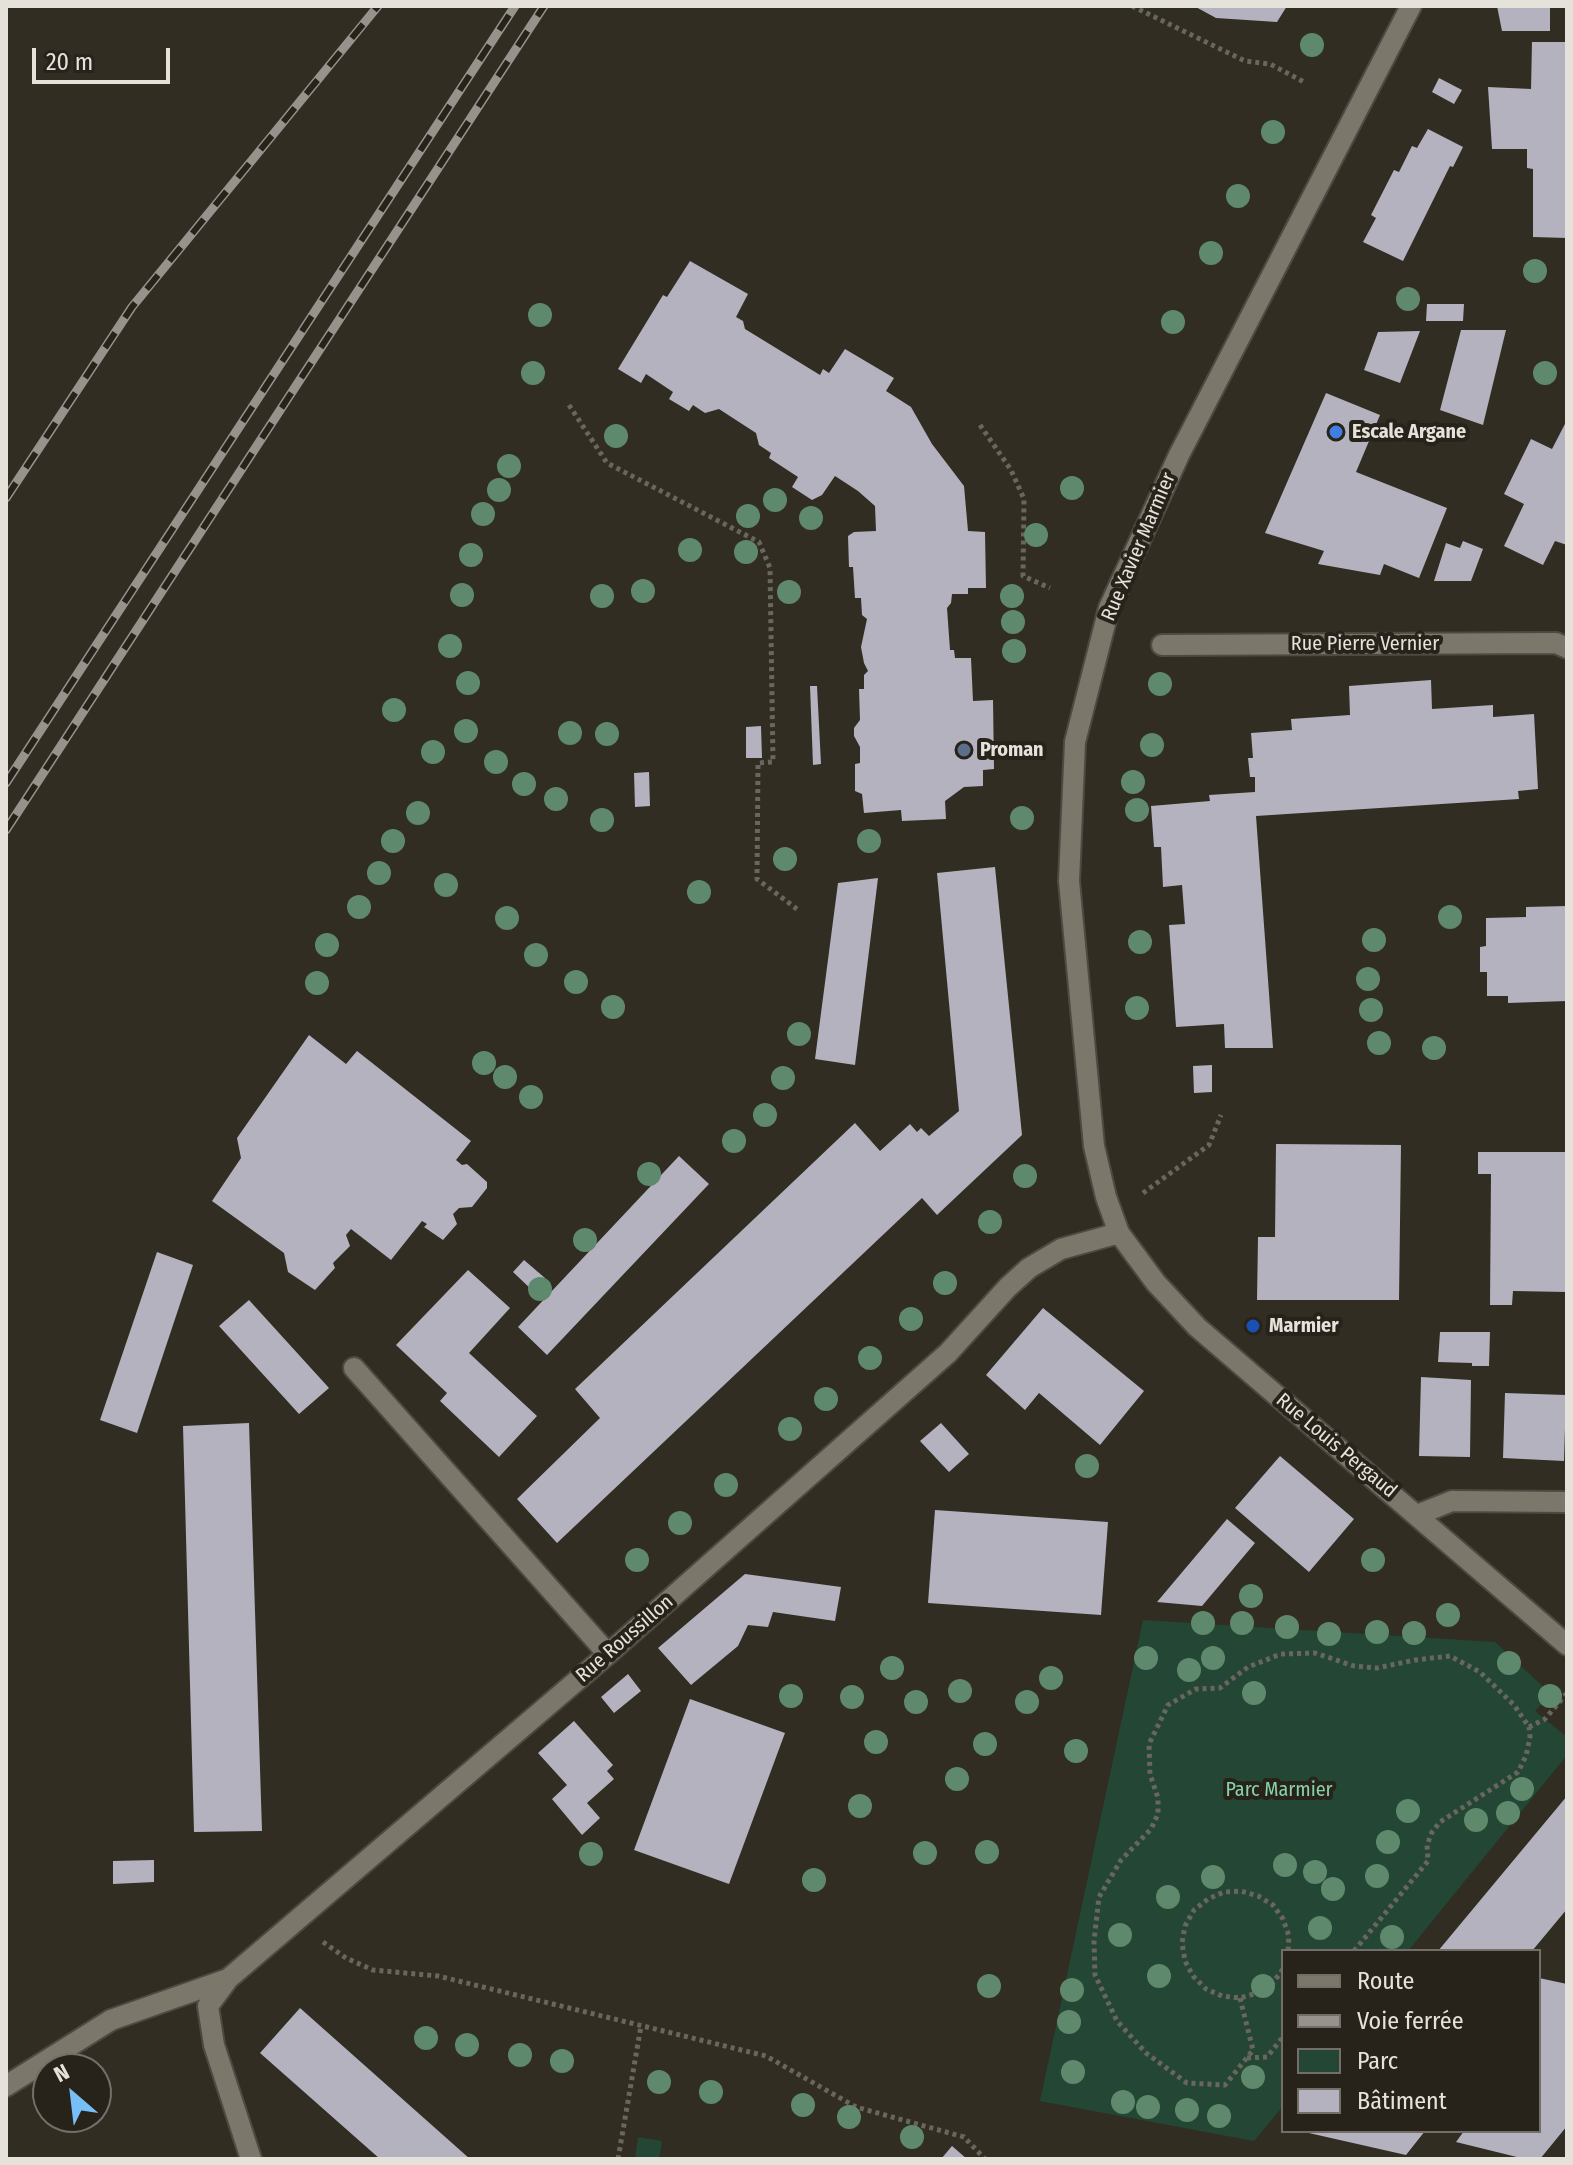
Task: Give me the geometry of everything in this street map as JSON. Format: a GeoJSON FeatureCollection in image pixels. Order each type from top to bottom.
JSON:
{"type":"FeatureCollection","features":[{"type":"Feature","properties":{"kind":"street","name":"Rue Xavier Marmier"},"geometry":{"type":"LineString","coordinates":[[1119,1233],[1106,1197],[1094,1146],[1069,881],[1075,742],[1109,608],[1179,455],[1411,6]]}},
{"type":"Feature","properties":{"kind":"street","name":"Rue Pierre Vernier"},"geometry":{"type":"LineString","coordinates":[[1162,645],[1556,643],[1567,648]]}},
{"type":"Feature","properties":{"kind":"street","name":"Rue Louis Pergaud"},"geometry":{"type":"LineString","coordinates":[[1119,1233],[1156,1283],[1197,1327],[1567,1645]]}},
{"type":"Feature","properties":{"kind":"street","name":"Rue Roussillon"},"geometry":{"type":"LineString","coordinates":[[111,2020],[228,1979],[608,1654],[948,1353],[1029,1268],[1061,1249],[1119,1233]]}},
{"type":"Feature","properties":{"kind":"street"},"geometry":{"type":"LineString","coordinates":[[354,1368],[608,1654]]}},
{"type":"Feature","properties":{"kind":"street"},"geometry":{"type":"LineString","coordinates":[[1417,1515],[1452,1501],[1567,1502]]}},
{"type":"Feature","properties":{"kind":"street"},"geometry":{"type":"LineString","coordinates":[[228,1979],[208,2006],[214,2045],[251,2159]]}},
{"type":"Feature","properties":{"kind":"street"},"geometry":{"type":"LineString","coordinates":[[6,2079],[111,2020]]}},
{"type":"Feature","properties":{"kind":"street"},"geometry":{"type":"LineString","coordinates":[[6,2086],[111,2020]]}},
{"type":"Feature","properties":{"kind":"path"},"geometry":{"type":"LineString","coordinates":[[1132,6],[1245,61],[1270,64],[1306,83]]}},
{"type":"Feature","properties":{"kind":"path"},"geometry":{"type":"LineString","coordinates":[[569,405],[607,463],[759,542],[770,568],[773,762],[758,763],[757,879],[797,909]]}},
{"type":"Feature","properties":{"kind":"path"},"geometry":{"type":"LineString","coordinates":[[980,425],[1011,470],[1024,499],[1023,576],[1050,588]]}},
{"type":"Feature","properties":{"kind":"path"},"geometry":{"type":"LineString","coordinates":[[1143,1193],[1209,1145],[1221,1115]]}},
{"type":"Feature","properties":{"kind":"path"},"geometry":{"type":"LineString","coordinates":[[1240,1998],[1253,2050],[1225,2085],[1187,2083],[1146,2053],[1117,2021],[1095,1975],[1094,1941],[1099,1897],[1121,1860],[1151,1829],[1158,1814],[1158,1798],[1150,1774],[1149,1744],[1168,1705],[1196,1689],[1220,1688],[1248,1667],[1281,1654],[1315,1653],[1354,1666],[1377,1668],[1450,1656],[1480,1672],[1514,1705],[1529,1727],[1526,1756],[1518,1772],[1440,1822],[1427,1845],[1428,1861],[1356,1949]]}},
{"type":"Feature","properties":{"kind":"path"},"geometry":{"type":"LineString","coordinates":[[1529,1727],[1545,1719],[1567,1693]]}},
{"type":"Feature","properties":{"kind":"path"},"geometry":{"type":"LineString","coordinates":[[1281,1971],[1264,1988],[1240,1998],[1222,1996],[1206,1989],[1193,1976],[1185,1961],[1182,1943],[1185,1926],[1194,1910],[1208,1899],[1224,1892],[1241,1891],[1273,1905],[1283,1919],[1289,1936],[1288,1949]]}},
{"type":"Feature","properties":{"kind":"path"},"geometry":{"type":"LineString","coordinates":[[302,1916],[326,1947],[373,1970],[438,1976],[766,2056],[856,2107],[964,2137],[985,2159]]}},
{"type":"Feature","properties":{"kind":"path"},"geometry":{"type":"LineString","coordinates":[[618,2159],[641,2026]]}},
{"type":"Feature","properties":{"kind":"path"},"geometry":{"type":"LineString","coordinates":[[1246,2058],[1267,2057],[1281,2040]]}},
{"type":"Feature","properties":{"kind":"green space","name":"Parc Marmier"},"geometry":{"type":"Polygon","coordinates":[[[1143,1620],[1495,1642],[1551,1694],[1535,1711],[1567,1737],[1567,1755],[1410,1949],[1281,1949],[1281,2108],[1254,2141],[1040,2101],[1143,1620]]]}},
{"type":"Feature","properties":{"kind":"green space"},"geometry":{"type":"Polygon","coordinates":[[[638,2137],[662,2141],[659,2159],[635,2159],[638,2137]]]}},
{"type":"Feature","properties":{"kind":"building"},"geometry":{"type":"Polygon","coordinates":[[[1194,6],[1287,6],[1277,22],[1216,18],[1194,6]]]}},
{"type":"Feature","properties":{"kind":"building"},"geometry":{"type":"Polygon","coordinates":[[[1497,6],[1550,6],[1550,31],[1502,31],[1497,6]]]}},
{"type":"Feature","properties":{"kind":"building"},"geometry":{"type":"Polygon","coordinates":[[[1532,42],[1567,42],[1567,238],[1533,237],[1533,169],[1527,168],[1527,149],[1492,149],[1488,87],[1531,89],[1532,42]]]}},
{"type":"Feature","properties":{"kind":"building"},"geometry":{"type":"Polygon","coordinates":[[[1439,78],[1462,90],[1454,104],[1432,92],[1439,78]]]}},
{"type":"Feature","properties":{"kind":"building"},"geometry":{"type":"Polygon","coordinates":[[[1428,129],[1463,147],[1453,167],[1450,166],[1403,261],[1363,242],[1376,218],[1371,215],[1394,170],[1399,172],[1412,146],[1417,148],[1428,129]]]}},
{"type":"Feature","properties":{"kind":"building"},"geometry":{"type":"Polygon","coordinates":[[[690,261],[748,294],[736,317],[743,321],[745,329],[820,375],[823,369],[829,373],[845,349],[894,378],[886,391],[911,407],[932,444],[964,486],[968,531],[985,532],[986,588],[968,588],[968,594],[952,594],[947,608],[950,650],[954,650],[955,658],[971,658],[973,701],[993,700],[994,769],[983,770],[983,786],[964,787],[945,801],[946,819],[902,821],[901,810],[864,813],[862,794],[855,791],[855,764],[860,763],[860,747],[854,736],[854,728],[860,720],[859,689],[864,689],[864,675],[868,671],[861,647],[867,619],[862,615],[861,598],[855,598],[853,567],[849,567],[848,536],[854,532],[876,531],[875,506],[835,476],[822,495],[812,500],[792,487],[798,477],[769,458],[771,453],[759,445],[756,433],[719,409],[705,413],[693,405],[689,411],[669,399],[673,392],[646,374],[641,383],[618,369],[663,295],[667,297],[690,261]]]}},
{"type":"Feature","properties":{"kind":"building"},"geometry":{"type":"Polygon","coordinates":[[[1427,304],[1464,304],[1463,321],[1426,321],[1427,304]]]}},
{"type":"Feature","properties":{"kind":"building"},"geometry":{"type":"Polygon","coordinates":[[[1461,330],[1506,330],[1483,425],[1440,410],[1461,330]]]}},
{"type":"Feature","properties":{"kind":"building"},"geometry":{"type":"Polygon","coordinates":[[[1420,331],[1400,383],[1364,370],[1378,332],[1420,331]]]}},
{"type":"Feature","properties":{"kind":"building"},"geometry":{"type":"Polygon","coordinates":[[[1326,393],[1380,415],[1356,472],[1447,508],[1419,578],[1384,564],[1380,575],[1318,564],[1324,551],[1265,533],[1326,393]]]}},
{"type":"Feature","properties":{"kind":"building"},"geometry":{"type":"Polygon","coordinates":[[[1567,420],[1567,545],[1555,541],[1543,565],[1504,546],[1524,504],[1504,494],[1531,439],[1552,449],[1567,420]]]}},
{"type":"Feature","properties":{"kind":"building"},"geometry":{"type":"Polygon","coordinates":[[[1463,541],[1483,549],[1471,581],[1434,581],[1446,543],[1460,548],[1463,541]]]}},
{"type":"Feature","properties":{"kind":"building"},"geometry":{"type":"Polygon","coordinates":[[[1431,680],[1432,709],[1493,705],[1493,717],[1534,714],[1538,789],[1518,791],[1519,799],[1256,816],[1273,1048],[1225,1048],[1224,1024],[1176,1027],[1169,925],[1185,924],[1182,885],[1163,887],[1161,847],[1154,847],[1151,806],[1210,801],[1209,795],[1255,792],[1255,777],[1250,777],[1248,758],[1253,758],[1251,733],[1292,730],[1291,719],[1350,715],[1349,686],[1431,680]]]}},
{"type":"Feature","properties":{"kind":"building"},"geometry":{"type":"Polygon","coordinates":[[[810,686],[817,686],[821,764],[813,765],[810,686]]]}},
{"type":"Feature","properties":{"kind":"building"},"geometry":{"type":"Polygon","coordinates":[[[761,726],[762,758],[746,758],[746,727],[761,726]]]}},
{"type":"Feature","properties":{"kind":"building"},"geometry":{"type":"Polygon","coordinates":[[[649,772],[650,806],[635,807],[634,773],[649,772]]]}},
{"type":"Feature","properties":{"kind":"building"},"geometry":{"type":"Polygon","coordinates":[[[995,867],[1022,1135],[937,1215],[922,1198],[557,1543],[517,1499],[600,1418],[575,1389],[855,1123],[880,1151],[910,1124],[917,1132],[921,1128],[929,1136],[959,1111],[937,873],[995,867]]]}},
{"type":"Feature","properties":{"kind":"building"},"geometry":{"type":"Polygon","coordinates":[[[878,878],[855,1065],[815,1059],[838,883],[878,878]]]}},
{"type":"Feature","properties":{"kind":"building"},"geometry":{"type":"Polygon","coordinates":[[[1567,906],[1567,1001],[1508,1003],[1508,996],[1487,996],[1487,972],[1480,972],[1480,947],[1486,946],[1486,918],[1526,917],[1526,907],[1567,906]]]}},
{"type":"Feature","properties":{"kind":"building"},"geometry":{"type":"Polygon","coordinates":[[[309,1035],[346,1064],[357,1051],[471,1141],[456,1160],[462,1165],[467,1164],[487,1182],[487,1188],[472,1207],[459,1208],[453,1214],[457,1224],[443,1240],[424,1227],[427,1224],[422,1221],[391,1260],[351,1229],[346,1235],[350,1246],[333,1263],[335,1268],[315,1290],[288,1272],[284,1253],[212,1201],[241,1158],[237,1138],[309,1035]]]}},
{"type":"Feature","properties":{"kind":"building"},"geometry":{"type":"Polygon","coordinates":[[[1212,1065],[1212,1092],[1194,1093],[1193,1066],[1212,1065]]]}},
{"type":"Feature","properties":{"kind":"building"},"geometry":{"type":"Polygon","coordinates":[[[1276,1144],[1401,1145],[1399,1300],[1257,1300],[1258,1237],[1275,1237],[1276,1144]]]}},
{"type":"Feature","properties":{"kind":"building"},"geometry":{"type":"Polygon","coordinates":[[[1478,1152],[1567,1152],[1567,1292],[1513,1291],[1512,1305],[1490,1305],[1491,1174],[1478,1174],[1478,1152]]]}},
{"type":"Feature","properties":{"kind":"building"},"geometry":{"type":"Polygon","coordinates":[[[679,1156],[709,1184],[547,1355],[518,1327],[679,1156]]]}},
{"type":"Feature","properties":{"kind":"building"},"geometry":{"type":"Polygon","coordinates":[[[157,1252],[193,1265],[137,1433],[100,1420],[157,1252]]]}},
{"type":"Feature","properties":{"kind":"building"},"geometry":{"type":"Polygon","coordinates":[[[524,1260],[545,1278],[533,1291],[513,1272],[524,1260]]]}},
{"type":"Feature","properties":{"kind":"building"},"geometry":{"type":"Polygon","coordinates":[[[468,1270],[510,1308],[469,1353],[537,1416],[499,1457],[440,1401],[447,1393],[396,1345],[468,1270]]]}},
{"type":"Feature","properties":{"kind":"building"},"geometry":{"type":"Polygon","coordinates":[[[249,1300],[329,1388],[299,1414],[219,1326],[249,1300]]]}},
{"type":"Feature","properties":{"kind":"building"},"geometry":{"type":"Polygon","coordinates":[[[1043,1308],[1144,1391],[1100,1445],[1039,1393],[1025,1410],[986,1375],[1043,1308]]]}},
{"type":"Feature","properties":{"kind":"building"},"geometry":{"type":"Polygon","coordinates":[[[1440,1332],[1490,1332],[1489,1366],[1438,1362],[1440,1332]]]}},
{"type":"Feature","properties":{"kind":"building"},"geometry":{"type":"Polygon","coordinates":[[[1421,1377],[1471,1380],[1470,1457],[1419,1456],[1421,1377]]]}},
{"type":"Feature","properties":{"kind":"building"},"geometry":{"type":"Polygon","coordinates":[[[1505,1393],[1566,1395],[1564,1461],[1503,1458],[1505,1393]]]}},
{"type":"Feature","properties":{"kind":"building"},"geometry":{"type":"Polygon","coordinates":[[[249,1423],[262,1831],[194,1832],[183,1426],[249,1423]]]}},
{"type":"Feature","properties":{"kind":"building"},"geometry":{"type":"Polygon","coordinates":[[[941,1423],[969,1454],[949,1472],[920,1441],[941,1423]]]}},
{"type":"Feature","properties":{"kind":"building"},"geometry":{"type":"Polygon","coordinates":[[[1280,1456],[1354,1519],[1309,1572],[1235,1508],[1280,1456]]]}},
{"type":"Feature","properties":{"kind":"building"},"geometry":{"type":"Polygon","coordinates":[[[935,1510],[1108,1522],[1101,1615],[928,1603],[935,1510]]]}},
{"type":"Feature","properties":{"kind":"building"},"geometry":{"type":"Polygon","coordinates":[[[1227,1519],[1255,1543],[1202,1606],[1157,1602],[1227,1519]]]}},
{"type":"Feature","properties":{"kind":"building"},"geometry":{"type":"Polygon","coordinates":[[[745,1574],[841,1587],[835,1621],[773,1612],[768,1627],[748,1625],[738,1646],[691,1685],[658,1648],[745,1574]]]}},
{"type":"Feature","properties":{"kind":"building"},"geometry":{"type":"Polygon","coordinates":[[[628,1674],[641,1691],[614,1713],[601,1697],[628,1674]]]}},
{"type":"Feature","properties":{"kind":"building"},"geometry":{"type":"Polygon","coordinates":[[[690,1699],[785,1733],[729,1884],[634,1850],[690,1699]]]}},
{"type":"Feature","properties":{"kind":"building"},"geometry":{"type":"Polygon","coordinates":[[[574,1721],[613,1765],[607,1771],[614,1779],[587,1803],[600,1818],[582,1835],[552,1799],[567,1785],[538,1753],[574,1721]]]}},
{"type":"Feature","properties":{"kind":"building"},"geometry":{"type":"Polygon","coordinates":[[[1567,1796],[1567,1909],[1534,1949],[1440,1949],[1567,1796]]]}},
{"type":"Feature","properties":{"kind":"building"},"geometry":{"type":"Polygon","coordinates":[[[154,1860],[154,1882],[113,1884],[113,1861],[154,1860]]]}},
{"type":"Feature","properties":{"kind":"building"},"geometry":{"type":"Polygon","coordinates":[[[1541,1978],[1567,1984],[1567,2126],[1540,2159],[1525,2159],[1456,2142],[1463,2133],[1541,2133],[1541,1978]]]}},
{"type":"Feature","properties":{"kind":"building"},"geometry":{"type":"Polygon","coordinates":[[[300,2008],[470,2159],[380,2159],[260,2053],[300,2008]]]}},
{"type":"Feature","properties":{"kind":"building"},"geometry":{"type":"Polygon","coordinates":[[[1309,2133],[1423,2133],[1406,2155],[1309,2133]]]}},
{"type":"Feature","properties":{"kind":"building"},"geometry":{"type":"Polygon","coordinates":[[[952,2146],[967,2159],[941,2159],[952,2146]]]}},
{"type":"Feature","properties":{"kind":"railway"},"geometry":{"type":"LineString","coordinates":[[6,498],[132,307],[378,6]]}},
{"type":"Feature","properties":{"kind":"railway"},"geometry":{"type":"LineString","coordinates":[[6,783],[515,6]]}},
{"type":"Feature","properties":{"kind":"railway"},"geometry":{"type":"LineString","coordinates":[[6,830],[544,6]]}},
{"type":"Feature","properties":{"kind":"place","name":"Escale Argane"},"geometry":{"type":"Point","coordinates":[1336,432]}},
{"type":"Feature","properties":{"kind":"place","name":"Proman"},"geometry":{"type":"Point","coordinates":[964,750]}},
{"type":"Feature","properties":{"kind":"place","name":"Marmier"},"geometry":{"type":"Point","coordinates":[1253,1326]}}]}
